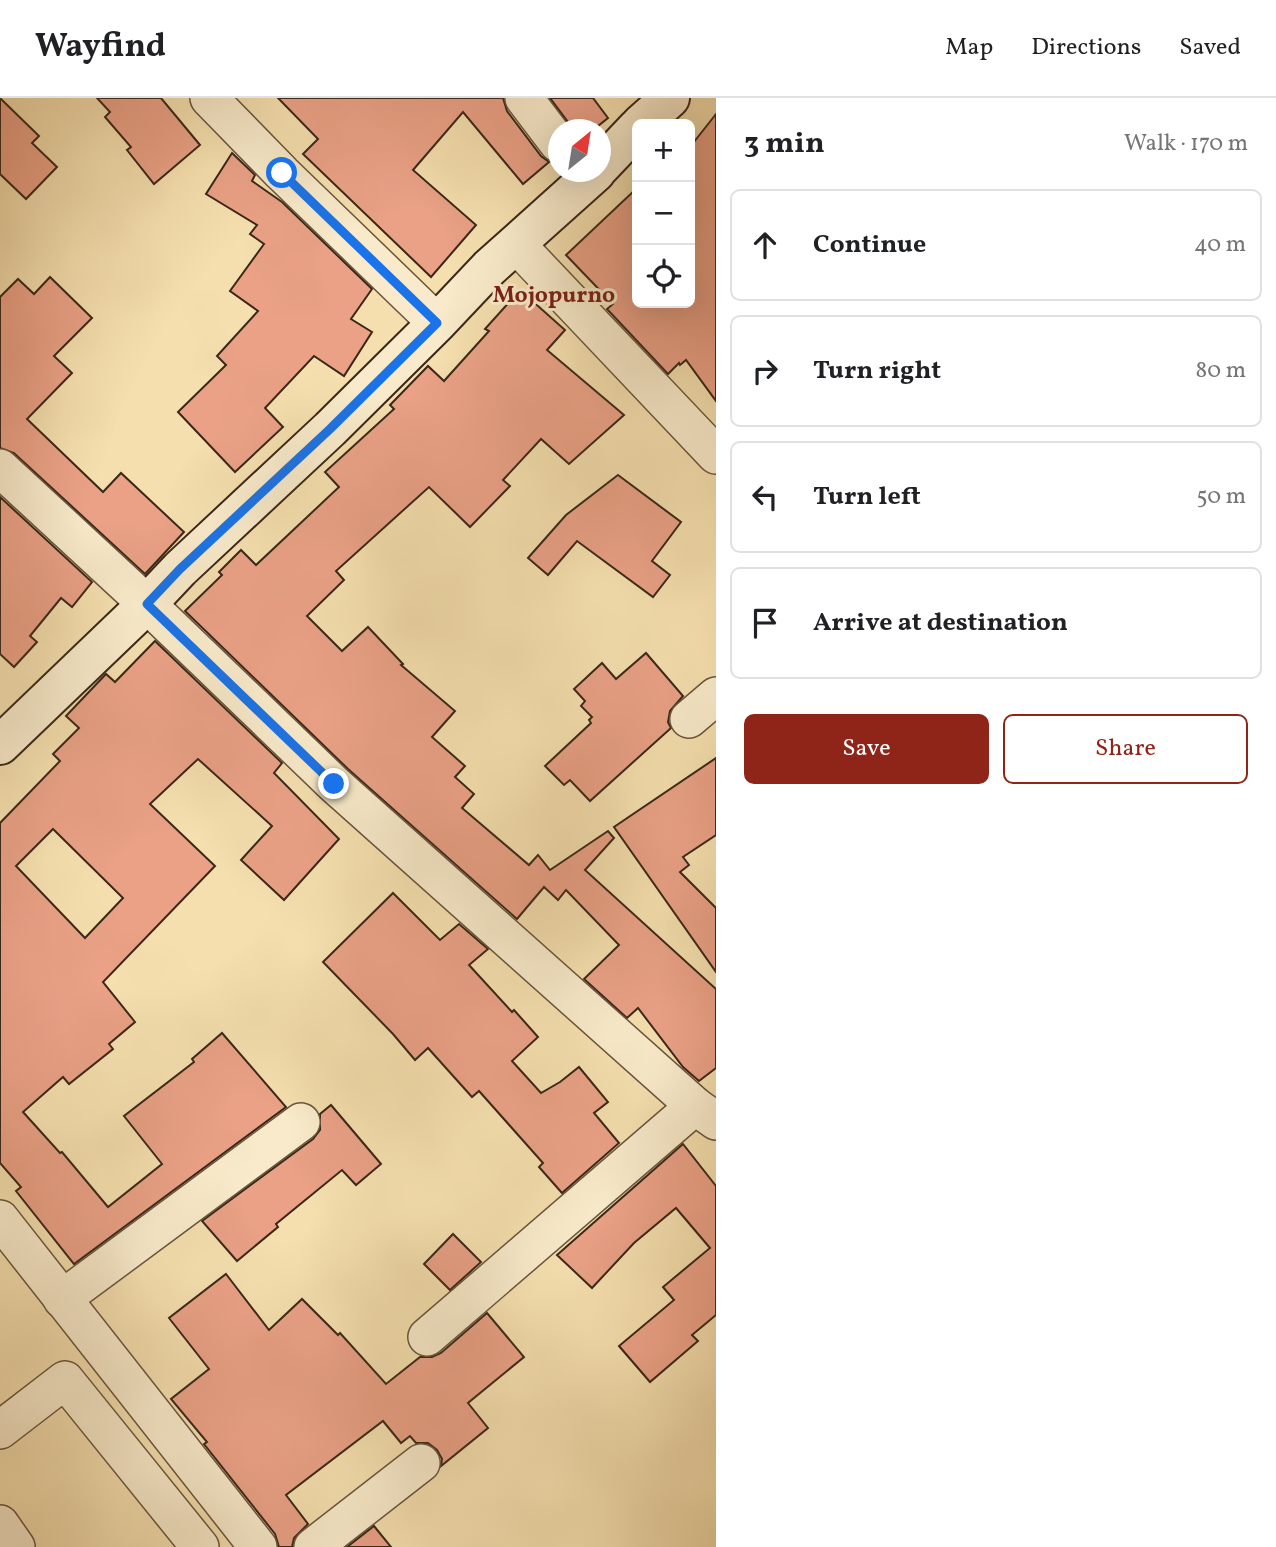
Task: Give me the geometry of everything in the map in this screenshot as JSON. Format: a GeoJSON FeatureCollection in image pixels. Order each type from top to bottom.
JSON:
{"type":"FeatureCollection","features":[{"type":"Feature","properties":{"kind":"street"},"geometry":{"type":"LineString","coordinates":[[209,98],[282,173],[437,323]]}},
{"type":"Feature","properties":{"kind":"street"},"geometry":{"type":"LineString","coordinates":[[524,98],[548,130]]}},
{"type":"Feature","properties":{"kind":"street"},"geometry":{"type":"LineString","coordinates":[[647,119],[670,98]]}},
{"type":"Feature","properties":{"kind":"street"},"geometry":{"type":"LineString","coordinates":[[611,153],[632,133]]}},
{"type":"Feature","properties":{"kind":"street"},"geometry":{"type":"LineString","coordinates":[[0,745],[180,569],[330,429],[489,268],[517,245],[582,182]]}},
{"type":"Feature","properties":{"kind":"street"},"geometry":{"type":"LineString","coordinates":[[517,245],[716,456]]}},
{"type":"Feature","properties":{"kind":"street"},"geometry":{"type":"LineString","coordinates":[[0,468],[147,604],[334,784],[705,1113],[427,1337]]}},
{"type":"Feature","properties":{"kind":"street"},"geometry":{"type":"LineString","coordinates":[[62,1299],[302,1122]]}},
{"type":"Feature","properties":{"kind":"street"},"geometry":{"type":"LineString","coordinates":[[3,1228],[258,1547]]}},
{"type":"Feature","properties":{"kind":"street"},"geometry":{"type":"LineString","coordinates":[[4,1416],[65,1380],[200,1547]]}},
{"type":"Feature","properties":{"kind":"street"},"geometry":{"type":"LineString","coordinates":[[313,1547],[421,1463]]}},
{"type":"Feature","properties":{"kind":"street"},"geometry":{"type":"LineString","coordinates":[[0,1524],[16,1547]]}},
{"type":"Feature","properties":{"kind":"building"},"geometry":{"type":"Polygon","coordinates":[[[0,98],[39,136],[32,143],[57,167],[26,199],[0,174],[0,98]]]}},
{"type":"Feature","properties":{"kind":"building"},"geometry":{"type":"Polygon","coordinates":[[[97,98],[161,98],[200,145],[154,184],[127,150],[131,147],[105,117],[110,112],[97,98]]]}},
{"type":"Feature","properties":{"kind":"building"},"geometry":{"type":"Polygon","coordinates":[[[278,98],[503,98],[507,111],[548,163],[523,184],[463,112],[413,170],[476,225],[431,277],[303,154],[318,139],[278,98]]]}},
{"type":"Feature","properties":{"kind":"building"},"geometry":{"type":"Polygon","coordinates":[[[550,98],[593,98],[608,118],[607,119],[566,119],[550,98]]]}},
{"type":"Feature","properties":{"kind":"building"},"geometry":{"type":"Polygon","coordinates":[[[716,114],[716,401],[686,360],[668,374],[607,309],[613,304],[566,255],[632,193],[632,308],[695,308],[695,141],[716,114]]]}},
{"type":"Feature","properties":{"kind":"building"},"geometry":{"type":"Polygon","coordinates":[[[232,153],[255,175],[252,181],[282,202],[372,289],[351,319],[372,332],[344,376],[314,356],[265,408],[283,427],[235,472],[178,412],[226,365],[217,356],[258,311],[230,291],[264,244],[250,234],[257,225],[206,194],[232,153]]]}},
{"type":"Feature","properties":{"kind":"building"},"geometry":{"type":"Polygon","coordinates":[[[50,277],[92,318],[54,356],[72,373],[27,419],[103,492],[121,473],[184,532],[145,574],[14,453],[0,448],[0,297],[18,279],[34,294],[50,277]]]}},
{"type":"Feature","properties":{"kind":"building"},"geometry":{"type":"Polygon","coordinates":[[[520,290],[565,330],[547,350],[624,415],[569,464],[541,439],[503,480],[510,486],[470,527],[429,487],[336,571],[344,580],[307,616],[342,651],[368,627],[403,664],[401,665],[455,711],[432,737],[465,766],[455,777],[474,794],[462,808],[529,865],[538,855],[550,870],[608,831],[614,838],[585,870],[716,989],[716,1068],[699,1081],[683,1067],[638,1008],[627,1018],[584,979],[619,945],[566,890],[558,900],[544,887],[517,919],[348,769],[185,611],[222,575],[219,572],[241,550],[256,565],[339,487],[325,472],[394,409],[390,405],[428,366],[444,381],[489,331],[485,329],[520,290]]]}},
{"type":"Feature","properties":{"kind":"building"},"geometry":{"type":"Polygon","coordinates":[[[618,475],[681,522],[652,561],[670,575],[653,597],[577,541],[548,575],[528,558],[566,515],[618,475]]]}},
{"type":"Feature","properties":{"kind":"building"},"geometry":{"type":"Polygon","coordinates":[[[0,497],[92,582],[72,607],[61,598],[30,636],[37,642],[14,667],[0,654],[0,497]]]}},
{"type":"Feature","properties":{"kind":"building"},"geometry":{"type":"Polygon","coordinates":[[[155,641],[282,763],[274,773],[339,839],[284,900],[241,860],[272,826],[198,759],[150,804],[215,866],[103,982],[135,1022],[109,1044],[113,1049],[69,1084],[63,1077],[23,1112],[60,1153],[62,1152],[108,1207],[162,1164],[124,1116],[194,1062],[192,1059],[222,1033],[286,1107],[74,1264],[16,1191],[21,1187],[0,1163],[0,823],[60,761],[53,754],[79,728],[66,716],[106,674],[115,682],[155,641]],[[53,829],[16,866],[85,938],[123,898],[53,829]]]}},
{"type":"Feature","properties":{"kind":"building"},"geometry":{"type":"Polygon","coordinates":[[[646,653],[683,696],[670,711],[668,722],[671,728],[590,801],[570,780],[564,785],[545,766],[591,723],[589,720],[592,717],[581,706],[585,701],[574,689],[602,663],[616,679],[646,653]]]}},
{"type":"Feature","properties":{"kind":"building"},"geometry":{"type":"Polygon","coordinates":[[[716,758],[716,835],[683,857],[689,865],[680,872],[716,908],[716,972],[614,827],[716,758]]]}},
{"type":"Feature","properties":{"kind":"building"},"geometry":{"type":"Polygon","coordinates":[[[393,893],[440,940],[459,924],[488,949],[469,965],[538,1037],[512,1061],[541,1093],[579,1067],[608,1102],[594,1113],[619,1143],[562,1193],[539,1167],[543,1163],[479,1091],[472,1097],[428,1048],[415,1060],[323,962],[393,893]]]}},
{"type":"Feature","properties":{"kind":"building"},"geometry":{"type":"Polygon","coordinates":[[[331,1105],[381,1164],[356,1185],[342,1170],[276,1224],[278,1227],[237,1261],[202,1221],[313,1139],[320,1130],[320,1114],[331,1105]]]}},
{"type":"Feature","properties":{"kind":"building"},"geometry":{"type":"Polygon","coordinates":[[[683,1144],[716,1186],[716,1315],[692,1335],[698,1341],[650,1382],[619,1346],[674,1300],[663,1287],[710,1248],[676,1208],[634,1243],[592,1288],[557,1255],[683,1144]]]}},
{"type":"Feature","properties":{"kind":"building"},"geometry":{"type":"Polygon","coordinates":[[[453,1234],[481,1262],[450,1290],[424,1264],[453,1234]]]}},
{"type":"Feature","properties":{"kind":"building"},"geometry":{"type":"Polygon","coordinates":[[[226,1274],[269,1330],[302,1299],[338,1335],[340,1333],[386,1384],[420,1357],[432,1357],[441,1353],[487,1313],[524,1357],[468,1403],[488,1428],[441,1466],[442,1459],[437,1450],[428,1443],[416,1443],[410,1436],[401,1443],[383,1421],[286,1495],[308,1524],[294,1538],[292,1547],[279,1547],[275,1534],[204,1444],[207,1442],[171,1399],[209,1369],[169,1318],[226,1274]]]}},
{"type":"Feature","properties":{"kind":"building"},"geometry":{"type":"Polygon","coordinates":[[[374,1526],[391,1547],[347,1547],[374,1526]]]}},
{"type":"Feature","properties":{"kind":"district","name":"Mojopurno"},"geometry":{"type":"Point","coordinates":[554,296]}},
{"type":"Feature","properties":{"kind":"route"},"geometry":{"type":"LineString","coordinates":[[282,173],[437,323],[330,429],[180,569],[147,604],[334,784]]}}]}
